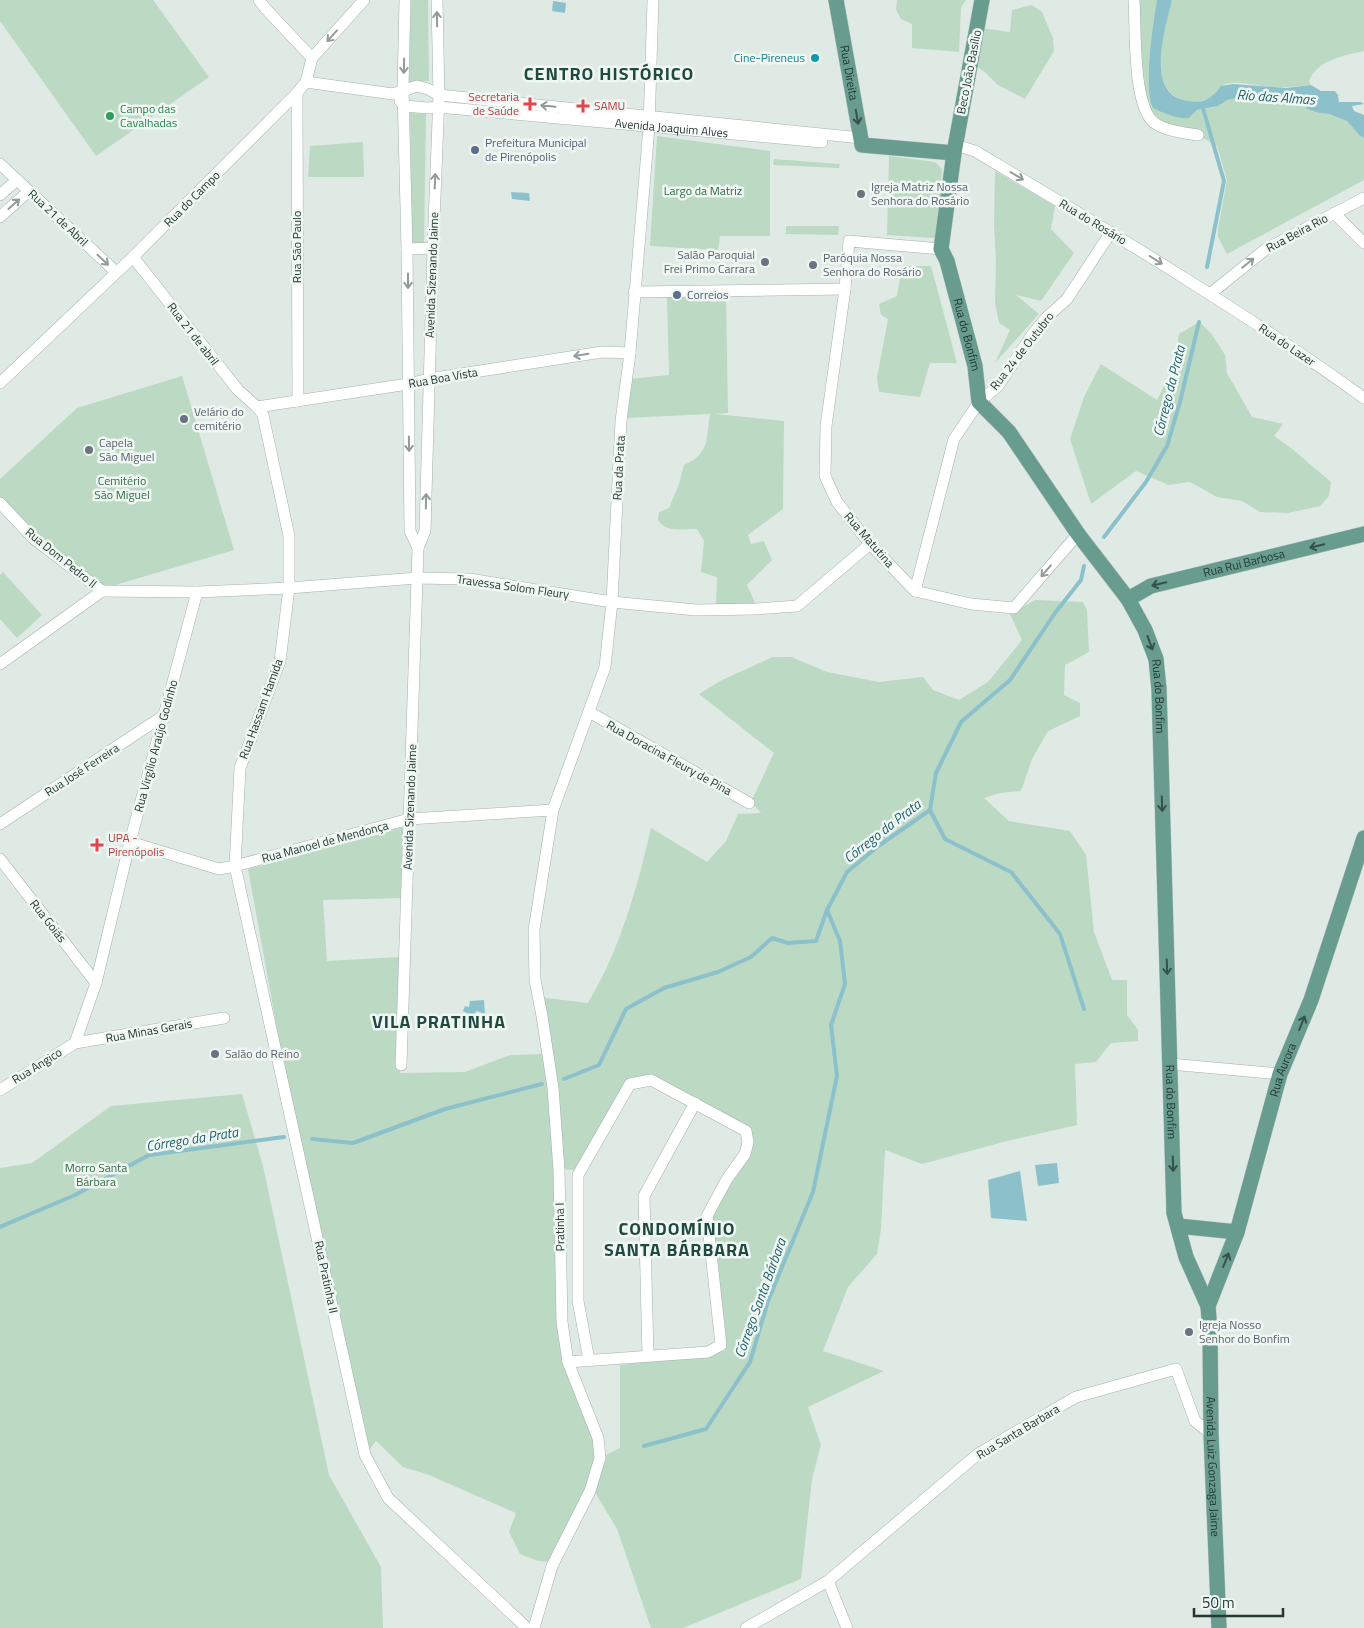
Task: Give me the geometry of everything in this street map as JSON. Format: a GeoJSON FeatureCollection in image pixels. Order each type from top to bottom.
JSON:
{"type":"FeatureCollection","features":[{"type":"Feature","properties":{"kind":"main road","name":"Rua Direita"},"geometry":{"type":"LineString","coordinates":[[836,0],[862,142]]}},
{"type":"Feature","properties":{"kind":"main road","name":"Beco João Basílio"},"geometry":{"type":"LineString","coordinates":[[955,149],[982,0]]}},
{"type":"Feature","properties":{"kind":"main road","name":"Avenida Joaquim Alves"},"geometry":{"type":"LineString","coordinates":[[862,142],[955,149]]}},
{"type":"Feature","properties":{"kind":"main road","name":"Rua do Bonfim"},"geometry":{"type":"LineString","coordinates":[[955,149],[941,248],[947,261],[975,366],[979,402],[1009,432],[1078,534],[1128,599],[1145,630],[1156,659],[1159,689],[1174,1213],[1186,1257],[1208,1306]]}},
{"type":"Feature","properties":{"kind":"main road","name":"Rua Rui Barbosa"},"geometry":{"type":"LineString","coordinates":[[1128,599],[1151,586],[1364,534]]}},
{"type":"Feature","properties":{"kind":"main road","name":"Rua Aurora"},"geometry":{"type":"LineString","coordinates":[[1208,1306],[1237,1232],[1280,1074],[1311,1000],[1364,838]]}},
{"type":"Feature","properties":{"kind":"main road"},"geometry":{"type":"LineString","coordinates":[[1178,1226],[1237,1232]]}},
{"type":"Feature","properties":{"kind":"main road","name":"Avenida Luiz Gonzaga Jaime"},"geometry":{"type":"LineString","coordinates":[[1208,1306],[1219,1628]]}},
{"type":"Feature","properties":{"kind":"street"},"geometry":{"type":"LineString","coordinates":[[259,0],[312,58]]}},
{"type":"Feature","properties":{"kind":"street","name":"Rua do Campo"},"geometry":{"type":"LineString","coordinates":[[0,383],[133,258],[297,93],[306,82],[312,58],[364,0]]}},
{"type":"Feature","properties":{"kind":"street","name":"Avenida Sizenando Jaime"},"geometry":{"type":"LineString","coordinates":[[405,0],[398,92],[404,106],[408,249],[410,531],[418,548]]}},
{"type":"Feature","properties":{"kind":"street","name":"Avenida Sizenando Jaime"},"geometry":{"type":"LineString","coordinates":[[401,1065],[418,548],[425,531],[439,95],[437,0]]}},
{"type":"Feature","properties":{"kind":"street","name":"Rua da Prata"},"geometry":{"type":"LineString","coordinates":[[553,810],[605,667],[612,602],[621,421],[630,353],[649,122],[653,0]]}},
{"type":"Feature","properties":{"kind":"street"},"geometry":{"type":"LineString","coordinates":[[1134,0],[1139,92],[1147,115],[1156,124],[1180,132],[1198,135]]}},
{"type":"Feature","properties":{"kind":"street","name":"Avenida Joaquim Alves"},"geometry":{"type":"LineString","coordinates":[[306,82],[398,92],[417,86],[428,88],[439,95],[576,115]]}},
{"type":"Feature","properties":{"kind":"street","name":"Rua São Paulo"},"geometry":{"type":"LineString","coordinates":[[297,93],[298,401]]}},
{"type":"Feature","properties":{"kind":"street","name":"Avenida Joaquim Alves"},"geometry":{"type":"LineString","coordinates":[[404,106],[576,115],[862,142]]}},
{"type":"Feature","properties":{"kind":"street","name":"Rua do Rosário"},"geometry":{"type":"LineString","coordinates":[[955,149],[975,151],[1111,232],[1210,294]]}},
{"type":"Feature","properties":{"kind":"street","name":"Rua 21 de Abril"},"geometry":{"type":"LineString","coordinates":[[0,164],[116,272]]}},
{"type":"Feature","properties":{"kind":"street"},"geometry":{"type":"LineString","coordinates":[[0,196],[17,180]]}},
{"type":"Feature","properties":{"kind":"street"},"geometry":{"type":"LineString","coordinates":[[0,217],[28,191]]}},
{"type":"Feature","properties":{"kind":"street","name":"Rua Beira Rio"},"geometry":{"type":"LineString","coordinates":[[1210,294],[1266,249],[1364,198]]}},
{"type":"Feature","properties":{"kind":"street"},"geometry":{"type":"LineString","coordinates":[[1334,213],[1364,243]]}},
{"type":"Feature","properties":{"kind":"street","name":"Rua 24 de Outubro"},"geometry":{"type":"LineString","coordinates":[[915,591],[954,439],[979,402],[998,386],[1037,329],[1067,299],[1111,232]]}},
{"type":"Feature","properties":{"kind":"street","name":"Rua Matutina"},"geometry":{"type":"LineString","coordinates":[[915,591],[870,544],[837,502],[825,476],[826,426],[849,241],[941,248]]}},
{"type":"Feature","properties":{"kind":"street"},"geometry":{"type":"LineString","coordinates":[[408,249],[433,248]]}},
{"type":"Feature","properties":{"kind":"street","name":"Rua 21 de abril"},"geometry":{"type":"LineString","coordinates":[[133,258],[238,390],[257,407]]}},
{"type":"Feature","properties":{"kind":"street"},"geometry":{"type":"LineString","coordinates":[[634,292],[844,289]]}},
{"type":"Feature","properties":{"kind":"street","name":"Rua do Lazer"},"geometry":{"type":"LineString","coordinates":[[1210,294],[1364,398]]}},
{"type":"Feature","properties":{"kind":"street","name":"Rua Boa Vista"},"geometry":{"type":"LineString","coordinates":[[257,407],[602,352],[630,353]]}},
{"type":"Feature","properties":{"kind":"street","name":"Rua Hassam Hamida"},"geometry":{"type":"LineString","coordinates":[[235,866],[240,768],[280,661],[289,588],[289,536],[263,415],[257,407]]}},
{"type":"Feature","properties":{"kind":"street","name":"Rua Dom Pedro II"},"geometry":{"type":"LineString","coordinates":[[0,503],[34,539],[102,591]]}},
{"type":"Feature","properties":{"kind":"street"},"geometry":{"type":"LineString","coordinates":[[915,591],[971,604],[1014,608],[1078,534]]}},
{"type":"Feature","properties":{"kind":"street","name":"Travessa Solom Fleury"},"geometry":{"type":"LineString","coordinates":[[102,591],[197,592],[289,588],[417,578],[469,580],[612,602],[716,611],[798,606],[870,544]]}},
{"type":"Feature","properties":{"kind":"street"},"geometry":{"type":"LineString","coordinates":[[0,664],[102,591]]}},
{"type":"Feature","properties":{"kind":"street","name":"Rua Virgílio Araújo Godinho"},"geometry":{"type":"LineString","coordinates":[[75,1043],[96,983],[130,842],[197,592]]}},
{"type":"Feature","properties":{"kind":"street","name":"Rua Doracina Fleury de Pina"},"geometry":{"type":"LineString","coordinates":[[589,712],[749,803]]}},
{"type":"Feature","properties":{"kind":"street","name":"Rua José Ferreira"},"geometry":{"type":"LineString","coordinates":[[0,824],[163,716]]}},
{"type":"Feature","properties":{"kind":"street","name":"Rua Manoel de Mendonça"},"geometry":{"type":"LineString","coordinates":[[130,842],[219,869],[409,819],[553,810]]}},
{"type":"Feature","properties":{"kind":"street","name":"Pratinha I"},"geometry":{"type":"LineString","coordinates":[[534,1628],[552,1566],[590,1491],[600,1458],[598,1438],[568,1362],[562,1322],[559,1170],[553,1088],[535,980],[534,930],[553,810]]}},
{"type":"Feature","properties":{"kind":"street","name":"Rua Goiás"},"geometry":{"type":"LineString","coordinates":[[0,858],[96,983]]}},
{"type":"Feature","properties":{"kind":"street","name":"Rua Pratinha II"},"geometry":{"type":"LineString","coordinates":[[235,866],[365,1455],[388,1498],[527,1628]]}},
{"type":"Feature","properties":{"kind":"street","name":"Rua Minas Gerais"},"geometry":{"type":"LineString","coordinates":[[75,1043],[224,1018]]}},
{"type":"Feature","properties":{"kind":"street","name":"Rua Angico"},"geometry":{"type":"LineString","coordinates":[[1,1087],[75,1043]]}},
{"type":"Feature","properties":{"kind":"street"},"geometry":{"type":"LineString","coordinates":[[1170,1064],[1280,1074]]}},
{"type":"Feature","properties":{"kind":"street"},"geometry":{"type":"LineString","coordinates":[[568,1362],[708,1352],[721,1346],[707,1216],[727,1179],[745,1154],[748,1142],[746,1131],[651,1080],[630,1084],[578,1175],[578,1301],[589,1360]]}},
{"type":"Feature","properties":{"kind":"street"},"geometry":{"type":"LineString","coordinates":[[648,1356],[644,1196],[695,1103]]}},
{"type":"Feature","properties":{"kind":"street","name":"Rua Santa Barbara"},"geometry":{"type":"LineString","coordinates":[[746,1628],[828,1581],[978,1454],[1076,1397],[1176,1370],[1195,1421],[1211,1434]]}},
{"type":"Feature","properties":{"kind":"street"},"geometry":{"type":"LineString","coordinates":[[828,1581],[847,1628]]}},
{"type":"Feature","properties":{"kind":"green space","name":"Campo das Cavalhadas"},"geometry":{"type":"Polygon","coordinates":[[[0,0],[153,0],[209,77],[96,156],[0,21],[0,0]]]}},
{"type":"Feature","properties":{"kind":"green space"},"geometry":{"type":"Polygon","coordinates":[[[411,0],[428,0],[429,81],[409,82],[411,0]]]}},
{"type":"Feature","properties":{"kind":"green space"},"geometry":{"type":"Polygon","coordinates":[[[897,0],[966,0],[961,7],[959,52],[912,48],[912,24],[901,19],[896,10],[897,0]]]}},
{"type":"Feature","properties":{"kind":"green space"},"geometry":{"type":"Polygon","coordinates":[[[1134,0],[1157,0],[1151,39],[1149,72],[1150,99],[1153,108],[1189,118],[1197,110],[1215,107],[1227,100],[1238,98],[1259,101],[1297,100],[1320,113],[1329,114],[1347,121],[1364,138],[1364,180],[1227,254],[1218,237],[1227,180],[1217,146],[1198,135],[1180,132],[1147,115],[1134,0]]]}},
{"type":"Feature","properties":{"kind":"green space"},"geometry":{"type":"Polygon","coordinates":[[[1172,0],[1364,0],[1364,51],[1339,57],[1324,64],[1313,75],[1309,82],[1311,85],[1267,87],[1229,83],[1221,86],[1206,100],[1197,102],[1183,100],[1170,92],[1164,81],[1161,68],[1163,39],[1172,0]]]}},
{"type":"Feature","properties":{"kind":"green space"},"geometry":{"type":"Polygon","coordinates":[[[1032,5],[1042,12],[1053,38],[1054,51],[1025,99],[998,85],[976,66],[980,28],[1010,32],[1012,10],[1032,5]]]}},
{"type":"Feature","properties":{"kind":"green space"},"geometry":{"type":"Polygon","coordinates":[[[410,113],[426,114],[424,244],[412,245],[410,113]]]}},
{"type":"Feature","properties":{"kind":"green space","name":"Largo da Matriz"},"geometry":{"type":"Polygon","coordinates":[[[657,136],[770,151],[770,236],[720,236],[718,250],[650,246],[657,136]]]}},
{"type":"Feature","properties":{"kind":"green space"},"geometry":{"type":"Polygon","coordinates":[[[363,142],[364,177],[308,177],[310,146],[363,142]]]}},
{"type":"Feature","properties":{"kind":"green space"},"geometry":{"type":"Polygon","coordinates":[[[889,156],[935,162],[942,169],[937,234],[934,238],[887,235],[889,156]]]}},
{"type":"Feature","properties":{"kind":"green space"},"geometry":{"type":"Polygon","coordinates":[[[774,159],[840,164],[839,168],[773,165],[774,159]]]}},
{"type":"Feature","properties":{"kind":"green space"},"geometry":{"type":"Polygon","coordinates":[[[995,171],[1055,206],[1051,229],[1074,253],[1041,301],[1016,295],[1039,314],[995,363],[1010,330],[999,323],[995,303],[995,171]]]}},
{"type":"Feature","properties":{"kind":"green space"},"geometry":{"type":"Polygon","coordinates":[[[786,226],[839,226],[838,235],[786,234],[786,226]]]}},
{"type":"Feature","properties":{"kind":"green space"},"geometry":{"type":"Polygon","coordinates":[[[902,266],[931,266],[957,363],[930,363],[920,397],[879,392],[877,378],[888,319],[881,315],[879,304],[897,296],[902,266]]]}},
{"type":"Feature","properties":{"kind":"green space"},"geometry":{"type":"Polygon","coordinates":[[[726,294],[728,413],[715,414],[784,421],[783,509],[748,535],[751,544],[764,541],[772,560],[747,585],[755,603],[716,605],[717,577],[701,572],[704,541],[697,529],[670,529],[658,520],[659,512],[669,508],[679,484],[684,465],[698,456],[703,450],[707,438],[710,414],[625,418],[628,379],[669,375],[667,297],[726,294]]]}},
{"type":"Feature","properties":{"kind":"green space"},"geometry":{"type":"Polygon","coordinates":[[[1199,322],[1211,333],[1225,355],[1227,373],[1252,417],[1283,424],[1274,436],[1331,482],[1329,496],[1320,506],[1288,513],[1260,512],[1242,501],[1217,497],[1190,482],[1169,485],[1136,471],[1091,504],[1070,439],[1084,397],[1101,364],[1157,400],[1174,366],[1179,334],[1199,322]]]}},
{"type":"Feature","properties":{"kind":"green space","name":"Cemitério São Miguel"},"geometry":{"type":"Polygon","coordinates":[[[182,376],[234,550],[105,588],[36,536],[0,498],[0,479],[77,408],[182,376]]]}},
{"type":"Feature","properties":{"kind":"green space"},"geometry":{"type":"Polygon","coordinates":[[[3,572],[42,615],[17,638],[0,619],[0,575],[3,572]]]}},
{"type":"Feature","properties":{"kind":"green space"},"geometry":{"type":"Polygon","coordinates":[[[1035,600],[1083,602],[1087,610],[1089,652],[1065,665],[1064,695],[1080,703],[1080,716],[1048,731],[1032,759],[1021,791],[1000,793],[984,798],[1009,821],[1070,831],[1086,855],[1094,932],[1112,980],[1127,980],[1127,1015],[1138,1030],[1138,1041],[1111,1043],[1096,1062],[1075,1064],[1077,1125],[1007,1141],[922,1164],[885,1150],[881,1229],[877,1254],[848,1287],[823,1351],[884,1371],[808,1407],[821,1445],[812,1479],[801,1579],[683,1628],[651,1628],[617,1529],[593,1489],[549,1562],[538,1561],[520,1554],[509,1532],[516,1513],[429,1475],[403,1467],[376,1441],[367,1453],[286,1078],[248,869],[407,826],[402,898],[323,900],[327,961],[400,957],[400,1073],[465,1072],[510,1055],[544,1054],[538,997],[588,1003],[609,964],[629,910],[651,828],[707,862],[726,841],[738,814],[761,813],[751,802],[774,753],[699,694],[722,680],[773,657],[791,657],[827,672],[879,682],[923,677],[933,690],[959,700],[988,682],[1022,640],[1010,614],[1035,600]],[[653,1077],[628,1083],[574,1170],[557,1169],[562,1322],[602,1457],[620,1448],[620,1365],[725,1351],[709,1218],[731,1179],[749,1131],[653,1077]]]}},
{"type":"Feature","properties":{"kind":"green space","name":"Morro Santa Bárbara"},"geometry":{"type":"Polygon","coordinates":[[[242,1094],[263,1166],[329,1475],[381,1567],[383,1628],[0,1628],[0,1168],[32,1163],[111,1106],[242,1094]]]}},
{"type":"Feature","properties":{"kind":"water","name":"Rio das Almas"},"geometry":{"type":"Polygon","coordinates":[[[1157,0],[1172,0],[1161,58],[1162,74],[1166,86],[1174,96],[1188,101],[1199,102],[1211,97],[1221,86],[1233,84],[1286,88],[1311,85],[1321,91],[1335,91],[1339,102],[1361,102],[1364,104],[1352,106],[1354,111],[1364,115],[1364,138],[1347,121],[1329,114],[1307,109],[1304,103],[1297,100],[1259,101],[1238,98],[1227,100],[1218,106],[1197,110],[1189,118],[1175,117],[1153,108],[1150,99],[1149,72],[1151,39],[1157,0]]]}},
{"type":"Feature","properties":{"kind":"water"},"geometry":{"type":"Polygon","coordinates":[[[553,1],[566,3],[565,13],[552,11],[553,1]]]}},
{"type":"Feature","properties":{"kind":"water"},"geometry":{"type":"Polygon","coordinates":[[[511,192],[529,193],[530,201],[512,199],[511,192]]]}},
{"type":"Feature","properties":{"kind":"water"},"geometry":{"type":"Polygon","coordinates":[[[484,1000],[485,1014],[477,1011],[472,1016],[463,1011],[465,1006],[469,1007],[470,1001],[484,1000]]]}},
{"type":"Feature","properties":{"kind":"water"},"geometry":{"type":"Polygon","coordinates":[[[1057,1163],[1059,1183],[1038,1186],[1035,1165],[1057,1163]]]}},
{"type":"Feature","properties":{"kind":"water"},"geometry":{"type":"Polygon","coordinates":[[[1020,1171],[1027,1221],[991,1218],[988,1180],[1020,1171]]]}},
{"type":"Feature","properties":{"kind":"waterway","name":"Córrego da Prata"},"geometry":{"type":"LineString","coordinates":[[1202,105],[1224,181],[1207,267]]}},
{"type":"Feature","properties":{"kind":"waterway","name":"Córrego da Prata"},"geometry":{"type":"LineString","coordinates":[[1104,537],[1146,482],[1167,446],[1180,402],[1199,322]]}},
{"type":"Feature","properties":{"kind":"waterway","name":"Córrego da Prata"},"geometry":{"type":"LineString","coordinates":[[564,1079],[599,1065],[626,1009],[664,988],[718,972],[751,957],[772,938],[788,943],[816,941],[827,910],[847,872],[877,847],[930,810],[936,773],[961,722],[1010,680],[1055,613],[1081,580],[1084,566]]}},
{"type":"Feature","properties":{"kind":"waterway","name":"Córrego Santa Bárbara"},"geometry":{"type":"LineString","coordinates":[[930,810],[945,839],[1011,872],[1060,934],[1084,1009]]}},
{"type":"Feature","properties":{"kind":"waterway","name":"Córrego Santa Bárbara"},"geometry":{"type":"LineString","coordinates":[[644,1446],[706,1429],[750,1362],[768,1301],[813,1192],[837,1076],[831,1025],[845,984],[840,941],[827,910]]}},
{"type":"Feature","properties":{"kind":"waterway","name":"Córrego da Prata"},"geometry":{"type":"LineString","coordinates":[[312,1139],[353,1143],[445,1109],[542,1084]]}},
{"type":"Feature","properties":{"kind":"waterway","name":"Córrego da Prata"},"geometry":{"type":"LineString","coordinates":[[0,1227],[75,1195],[149,1155],[284,1137]]}},
{"type":"Feature","properties":{"kind":"place","name":"Cine-Pireneus"},"geometry":{"type":"Point","coordinates":[815,58]}},
{"type":"Feature","properties":{"kind":"place","name":"Secretaria de Saúde"},"geometry":{"type":"Point","coordinates":[530,104]}},
{"type":"Feature","properties":{"kind":"place","name":"SAMU"},"geometry":{"type":"Point","coordinates":[583,106]}},
{"type":"Feature","properties":{"kind":"place","name":"Campo das Cavalhadas"},"geometry":{"type":"Point","coordinates":[110,116]}},
{"type":"Feature","properties":{"kind":"place","name":"Prefeitura Municipal de Pirenópolis"},"geometry":{"type":"Point","coordinates":[475,150]}},
{"type":"Feature","properties":{"kind":"place","name":"Igreja Matriz Nossa Senhora do Rosário"},"geometry":{"type":"Point","coordinates":[861,194]}},
{"type":"Feature","properties":{"kind":"place","name":"Salão Paroquial Frei Primo Carrara"},"geometry":{"type":"Point","coordinates":[765,262]}},
{"type":"Feature","properties":{"kind":"place","name":"Paróquia Nossa Senhora do Rosário"},"geometry":{"type":"Point","coordinates":[813,265]}},
{"type":"Feature","properties":{"kind":"place","name":"Correios"},"geometry":{"type":"Point","coordinates":[677,295]}},
{"type":"Feature","properties":{"kind":"place","name":"Velário do cemitério"},"geometry":{"type":"Point","coordinates":[184,419]}},
{"type":"Feature","properties":{"kind":"place","name":"Capela São Miguel"},"geometry":{"type":"Point","coordinates":[89,450]}},
{"type":"Feature","properties":{"kind":"place","name":"UPA - Pirenópolis"},"geometry":{"type":"Point","coordinates":[97,845]}},
{"type":"Feature","properties":{"kind":"place","name":"Salão do Reino"},"geometry":{"type":"Point","coordinates":[215,1054]}},
{"type":"Feature","properties":{"kind":"place","name":"Igreja Nosso Senhor do Bonfim"},"geometry":{"type":"Point","coordinates":[1189,1332]}},
{"type":"Feature","properties":{"kind":"district","name":"CENTRO HISTÓRICO"},"geometry":{"type":"Point","coordinates":[609,74]}},
{"type":"Feature","properties":{"kind":"district","name":"VILA PRATINHA"},"geometry":{"type":"Point","coordinates":[439,1022]}},
{"type":"Feature","properties":{"kind":"district","name":"CONDOMÍNIO SANTA BÁRBARA"},"geometry":{"type":"Point","coordinates":[677,1239]}}]}
